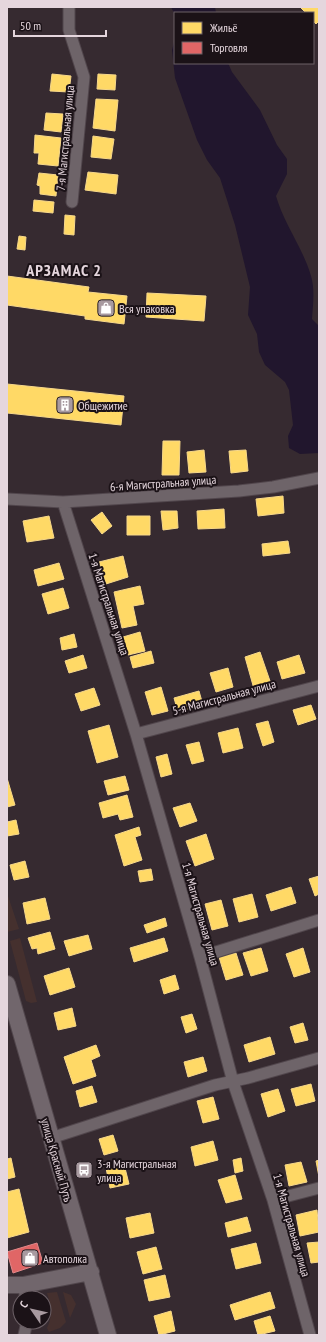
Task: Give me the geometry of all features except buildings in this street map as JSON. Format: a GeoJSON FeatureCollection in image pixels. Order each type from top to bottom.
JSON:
{"type":"FeatureCollection","features":[{"type":"Feature","properties":{"kind":"main road","name":"улица Красный Путь"},"geometry":{"type":"LineString","coordinates":[[7,984],[108,1335]]}},
{"type":"Feature","properties":{"kind":"main road"},"geometry":{"type":"LineString","coordinates":[[19,1289],[91,1272]]}},
{"type":"Feature","properties":{"kind":"street","name":"7-я Магистральная улица"},"geometry":{"type":"LineString","coordinates":[[69,7],[69,30],[84,77],[72,202]]}},
{"type":"Feature","properties":{"kind":"street","name":"6-я Магистральная улица"},"geometry":{"type":"LineString","coordinates":[[7,499],[63,502],[239,491],[273,487],[319,478]]}},
{"type":"Feature","properties":{"kind":"street","name":"1-я Магистральная улица"},"geometry":{"type":"LineString","coordinates":[[63,502],[136,734],[200,957],[233,1082],[273,1200],[310,1335]]}},
{"type":"Feature","properties":{"kind":"street","name":"5-я Магистральная улица"},"geometry":{"type":"LineString","coordinates":[[136,734],[319,686]]}},
{"type":"Feature","properties":{"kind":"street"},"geometry":{"type":"LineString","coordinates":[[200,957],[319,920]]}},
{"type":"Feature","properties":{"kind":"street"},"geometry":{"type":"LineString","coordinates":[[51,1138],[215,1085],[233,1082],[319,1058]]}},
{"type":"Feature","properties":{"kind":"street"},"geometry":{"type":"LineString","coordinates":[[273,1200],[319,1188]]}},
{"type":"Feature","properties":{"kind":"shaded area"},"geometry":{"type":"Polygon","coordinates":[[[171,7],[215,7],[216,12],[174,12],[171,7]]]}},
{"type":"Feature","properties":{"kind":"shaded area"},"geometry":{"type":"Polygon","coordinates":[[[174,43],[174,64],[228,64],[232,72],[260,110],[277,145],[287,159],[287,174],[276,196],[279,206],[308,266],[313,286],[312,319],[319,326],[319,453],[300,454],[289,448],[288,436],[293,425],[289,390],[285,382],[265,365],[259,352],[257,334],[248,315],[250,287],[235,225],[220,178],[207,160],[197,140],[175,78],[172,50],[174,43]]]}},
{"type":"Feature","properties":{"kind":"shaded area"},"geometry":{"type":"Polygon","coordinates":[[[7,893],[19,929],[7,932],[7,893]]]}},
{"type":"Feature","properties":{"kind":"shaded area"},"geometry":{"type":"Polygon","coordinates":[[[20,938],[37,1002],[31,1003],[26,1001],[10,941],[20,938]]]}},
{"type":"Feature","properties":{"kind":"shaded area"},"geometry":{"type":"Polygon","coordinates":[[[52,1292],[57,1292],[66,1322],[60,1328],[49,1332],[48,1330],[52,1330],[52,1292]]]}},
{"type":"Feature","properties":{"kind":"shaded area"},"geometry":{"type":"Polygon","coordinates":[[[63,1292],[71,1295],[76,1304],[70,1318],[63,1292]]]}},
{"type":"Feature","properties":{"kind":"place","name":"Вся упаковка"},"geometry":{"type":"Point","coordinates":[106,308]}},
{"type":"Feature","properties":{"kind":"place","name":"Общежитие"},"geometry":{"type":"Point","coordinates":[65,405]}},
{"type":"Feature","properties":{"kind":"place","name":"3-я Магистральная улица"},"geometry":{"type":"Point","coordinates":[84,1170]}},
{"type":"Feature","properties":{"kind":"place","name":"Автополка"},"geometry":{"type":"Point","coordinates":[30,1258]}},
{"type":"Feature","properties":{"kind":"district","name":"АРЗАМАС 2"},"geometry":{"type":"Point","coordinates":[64,270]}}]}
